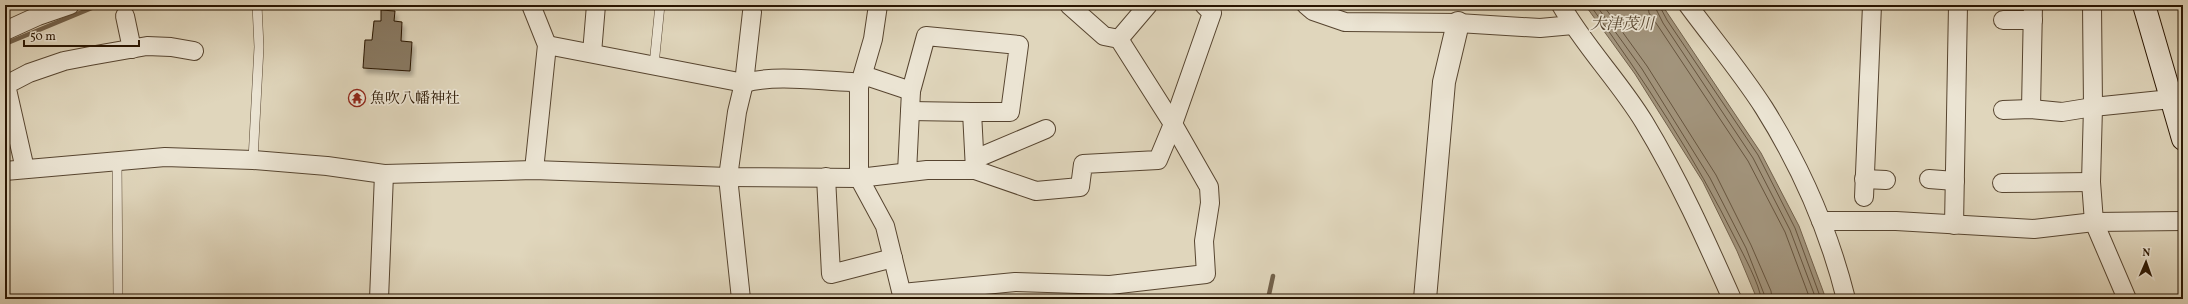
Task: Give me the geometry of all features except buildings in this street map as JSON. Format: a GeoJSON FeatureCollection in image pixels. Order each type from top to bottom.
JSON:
{"type":"FeatureCollection","features":[{"type":"Feature","properties":{"kind":"street"},"geometry":{"type":"LineString","coordinates":[[5,31],[38,16],[70,5]]}},
{"type":"Feature","properties":{"kind":"street"},"geometry":{"type":"LineString","coordinates":[[531,5],[547,45],[534,170]]}},
{"type":"Feature","properties":{"kind":"street"},"geometry":{"type":"LineString","coordinates":[[592,53],[596,5]]}},
{"type":"Feature","properties":{"kind":"street"},"geometry":{"type":"LineString","coordinates":[[878,5],[873,39],[861,81],[859,178],[885,226],[902,296],[1015,282],[1089,292],[1110,285],[1206,274],[1204,241],[1210,203],[1209,186],[1173,124],[1119,39],[1104,36],[1068,5]]}},
{"type":"Feature","properties":{"kind":"street"},"geometry":{"type":"LineString","coordinates":[[1119,39],[1148,5]]}},
{"type":"Feature","properties":{"kind":"street"},"geometry":{"type":"LineString","coordinates":[[975,164],[1036,191],[1080,187],[1083,164],[1158,160],[1173,124],[1212,13],[1204,5]]}},
{"type":"Feature","properties":{"kind":"street"},"geometry":{"type":"LineString","coordinates":[[1306,5],[1313,11],[1344,22],[1458,23],[1540,28],[1573,25]]}},
{"type":"Feature","properties":{"kind":"street"},"geometry":{"type":"LineString","coordinates":[[1561,5],[1573,25],[1643,121],[1683,189],[1732,299]]}},
{"type":"Feature","properties":{"kind":"street"},"geometry":{"type":"LineString","coordinates":[[1688,5],[1763,107],[1798,167],[1836,259],[1846,299]]}},
{"type":"Feature","properties":{"kind":"street"},"geometry":{"type":"LineString","coordinates":[[1872,5],[1864,188],[1886,180]]}},
{"type":"Feature","properties":{"kind":"street"},"geometry":{"type":"LineString","coordinates":[[1954,225],[1958,5]]}},
{"type":"Feature","properties":{"kind":"street"},"geometry":{"type":"LineString","coordinates":[[2092,5],[2093,107],[2091,182],[2094,222],[2127,299]]}},
{"type":"Feature","properties":{"kind":"street"},"geometry":{"type":"LineString","coordinates":[[2144,5],[2183,139]]}},
{"type":"Feature","properties":{"kind":"street"},"geometry":{"type":"LineString","coordinates":[[741,299],[728,177],[736,112],[744,83],[752,12]]}},
{"type":"Feature","properties":{"kind":"street"},"geometry":{"type":"LineString","coordinates":[[2003,20],[2033,12],[2031,109]]}},
{"type":"Feature","properties":{"kind":"street"},"geometry":{"type":"LineString","coordinates":[[125,16],[132,49]]}},
{"type":"Feature","properties":{"kind":"street"},"geometry":{"type":"LineString","coordinates":[[1425,299],[1444,82],[1458,23]]}},
{"type":"Feature","properties":{"kind":"street"},"geometry":{"type":"LineString","coordinates":[[907,172],[910,111],[911,91],[926,36],[1020,45],[1010,112],[910,111]]}},
{"type":"Feature","properties":{"kind":"street"},"geometry":{"type":"LineString","coordinates":[[547,45],[654,64],[744,83],[761,78],[852,82],[861,81],[911,91]]}},
{"type":"Feature","properties":{"kind":"street"},"geometry":{"type":"LineString","coordinates":[[25,169],[6,85],[29,73],[64,61],[147,46],[171,47],[194,51]]}},
{"type":"Feature","properties":{"kind":"street"},"geometry":{"type":"LineString","coordinates":[[2003,110],[2031,109],[2062,112],[2093,107],[2171,100]]}},
{"type":"Feature","properties":{"kind":"street"},"geometry":{"type":"LineString","coordinates":[[972,112],[975,164]]}},
{"type":"Feature","properties":{"kind":"street"},"geometry":{"type":"LineString","coordinates":[[5,171],[165,157],[253,160],[328,166],[384,174],[534,170],[728,177],[859,178],[975,164],[1046,129]]}},
{"type":"Feature","properties":{"kind":"street"},"geometry":{"type":"LineString","coordinates":[[379,299],[384,174]]}},
{"type":"Feature","properties":{"kind":"street"},"geometry":{"type":"LineString","coordinates":[[826,178],[831,274],[893,258]]}},
{"type":"Feature","properties":{"kind":"street"},"geometry":{"type":"LineString","coordinates":[[1929,179],[1955,181]]}},
{"type":"Feature","properties":{"kind":"street"},"geometry":{"type":"LineString","coordinates":[[2002,183],[2091,182]]}},
{"type":"Feature","properties":{"kind":"street"},"geometry":{"type":"LineString","coordinates":[[1821,221],[1896,221],[2034,229],[2094,222],[2183,221]]}},
{"type":"Feature","properties":{"kind":"lane"},"geometry":{"type":"LineString","coordinates":[[253,160],[259,47],[257,5]]}},
{"type":"Feature","properties":{"kind":"lane"},"geometry":{"type":"LineString","coordinates":[[654,64],[660,5]]}},
{"type":"Feature","properties":{"kind":"lane"},"geometry":{"type":"LineString","coordinates":[[117,161],[118,299]]}},
{"type":"Feature","properties":{"kind":"water","name":"大津茂川"},"geometry":{"type":"Polygon","coordinates":[[[1585,5],[1662,5],[1761,153],[1799,226],[1826,299],[1757,299],[1737,251],[1703,182],[1635,74],[1585,5]]]}},
{"type":"Feature","properties":{"kind":"waterway"},"geometry":{"type":"LineString","coordinates":[[5,44],[99,5]]}},
{"type":"Feature","properties":{"kind":"waterway"},"geometry":{"type":"LineString","coordinates":[[1365,5],[1514,5]]}},
{"type":"Feature","properties":{"kind":"waterway"},"geometry":{"type":"LineString","coordinates":[[1268,299],[1273,276]]}},
{"type":"Feature","properties":{"kind":"place","name":"魚吹八幡神社"},"geometry":{"type":"Point","coordinates":[357,98]}}]}
